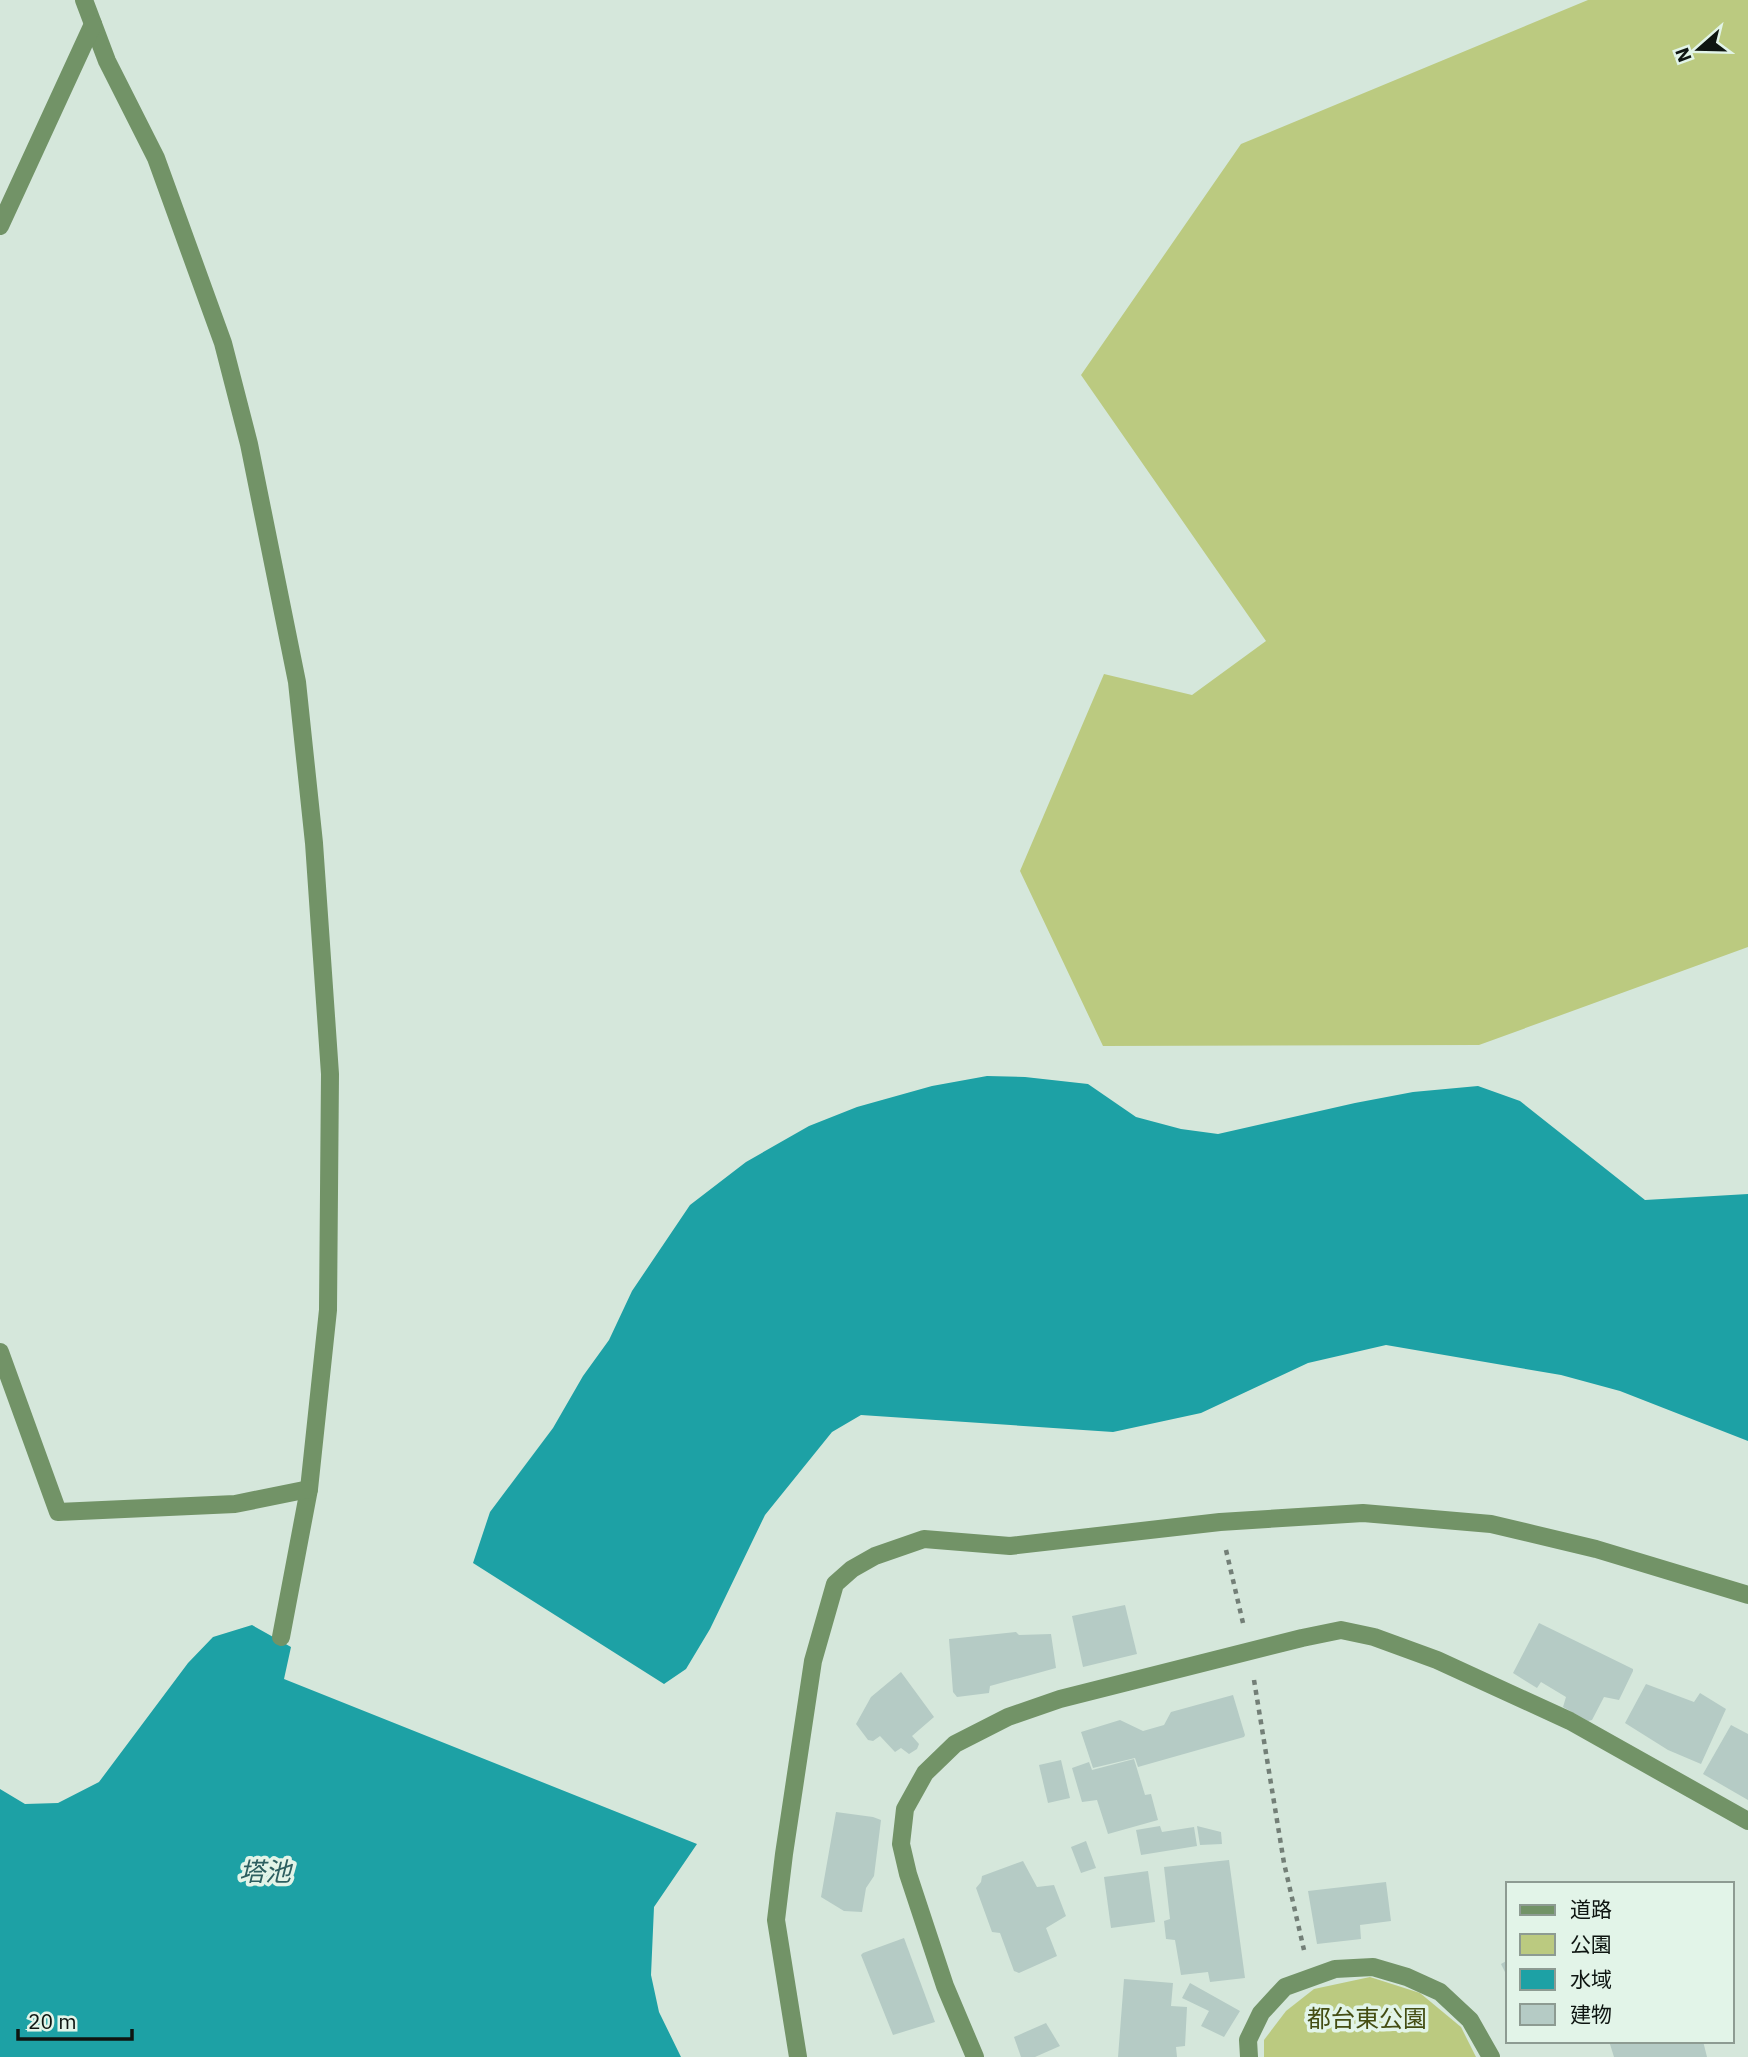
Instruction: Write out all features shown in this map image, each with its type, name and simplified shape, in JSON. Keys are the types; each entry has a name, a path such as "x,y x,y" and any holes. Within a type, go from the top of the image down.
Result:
{"street":[{"path":"84,0 107,61 156,158 223,343 249,444 297,682 314,843 330,1074 328,1310 309,1489 281,1637"},
{"path":"0,226 93,24"},
{"path":"0,1352 58,1512 235,1504 309,1489"},
{"path":"798,2057 776,1920 813,1661 835,1584 852,1569 874,1556 924,1539 1010,1546 1220,1522 1363,1513 1491,1524 1596,1549 1748,1595"},
{"path":"975,2057 945,1986 908,1874 901,1844 905,1810 925,1773 955,1744 1008,1717 1060,1699 1302,1637 1341,1630 1374,1637 1437,1660 1570,1721 1748,1821"},
{"path":"1249,2057 1248,2040 1261,2013 1285,1987 1335,1969 1373,1968 1407,1977 1440,1992 1470,2020 1491,2057"}],"path":[{"path":"1220,1522 1249,1651 1284,1863 1310,1978"}],"green space":[{"path":"1588,0 1748,0 1748,947 1479,1045 1103,1046 1020,871 1104,674 1192,695 1266,641 1081,375 1241,144"},
{"name":"都台東公園","path":"1370,1977 1420,1993 1461,2027 1476,2057 1264,2057 1264,2040 1286,2011 1314,1989"}],"water":[{"path":"987,1076 1088,1084 1136,1117 1181,1129 1218,1134 1413,1092 1478,1086 1520,1101 1645,1200 1748,1194 1748,1441 1620,1391 1561,1375 1386,1345 1308,1363 1201,1413 1113,1432 861,1415 832,1432 765,1515 710,1629 686,1669 664,1684 473,1563 490,1512 553,1428 583,1376 609,1340 632,1291 690,1205 746,1162 809,1126 857,1107 932,1086"},
{"name":"塔池","path":"252,1625 291,1647 284,1679 697,1844 654,1907 651,1975 659,2012 681,2057 0,2057 0,1789 25,1804 58,1803 99,1782 188,1663 213,1637"}],"building":[{"path":"1125,1605 1137,1654 1083,1667 1072,1616"},
{"path":"1539,1623 1633,1669 1619,1700 1604,1697 1592,1720 1588,1721 1563,1707 1566,1697 1541,1682 1537,1688 1513,1673"},
{"path":"1016,1632 1019,1635 1051,1634 1056,1668 990,1686 989,1693 957,1697 953,1692 949,1639"},
{"path":"901,1672 934,1717 912,1736 919,1744 917,1749 909,1754 901,1748 895,1752 880,1736 873,1741 868,1740 856,1724 871,1697"},
{"path":"1646,1684 1694,1702 1700,1693 1726,1709 1701,1764 1668,1750 1625,1723"},
{"path":"1233,1695 1244,1737 1138,1767 1135,1758 1093,1768 1081,1732 1120,1720 1143,1731 1164,1725 1171,1712"},
{"path":"1731,1725 1748,1734 1748,1800 1703,1774"},
{"path":"1134,1759 1145,1795 1151,1794 1158,1820 1108,1834 1097,1800 1082,1802 1072,1768 1089,1762 1092,1770"},
{"path":"1061,1760 1070,1798 1048,1803 1039,1765"},
{"path":"836,1812 881,1820 874,1876 866,1888 862,1912 844,1911 821,1897"},
{"path":"1160,1826 1162,1832 1194,1827 1197,1846 1141,1855 1136,1830"},
{"path":"1197,1826 1221,1832 1222,1844 1200,1845"},
{"path":"1086,1841 1096,1868 1081,1873 1071,1847"},
{"path":"1229,1860 1245,1978 1210,1982 1208,1972 1181,1975 1175,1940 1166,1939 1164,1921 1170,1919 1164,1867"},
{"path":"1023,1861 1037,1887 1054,1885 1066,1916 1046,1928 1057,1956 1019,1973 1014,1971 1000,1933 992,1932 976,1888 982,1876"},
{"path":"1148,1871 1155,1922 1111,1928 1104,1877"},
{"path":"1386,1882 1391,1921 1360,1925 1361,1939 1317,1944 1308,1891"},
{"path":"904,1938 935,2022 893,2035 861,1955"},
{"path":"1506,1961 1506,1974 1501,1964"},
{"path":"1124,1979 1173,1983 1171,2006 1187,2007 1185,2046 1176,2047 1177,2057 1118,2057"},
{"path":"1190,1983 1240,2011 1224,2037 1201,2026 1209,2011 1182,1998"},
{"path":"1046,2023 1060,2046 1035,2057 1021,2057 1014,2037"},
{"path":"1610,2043 1704,2043 1707,2057 1614,2057"}]}
